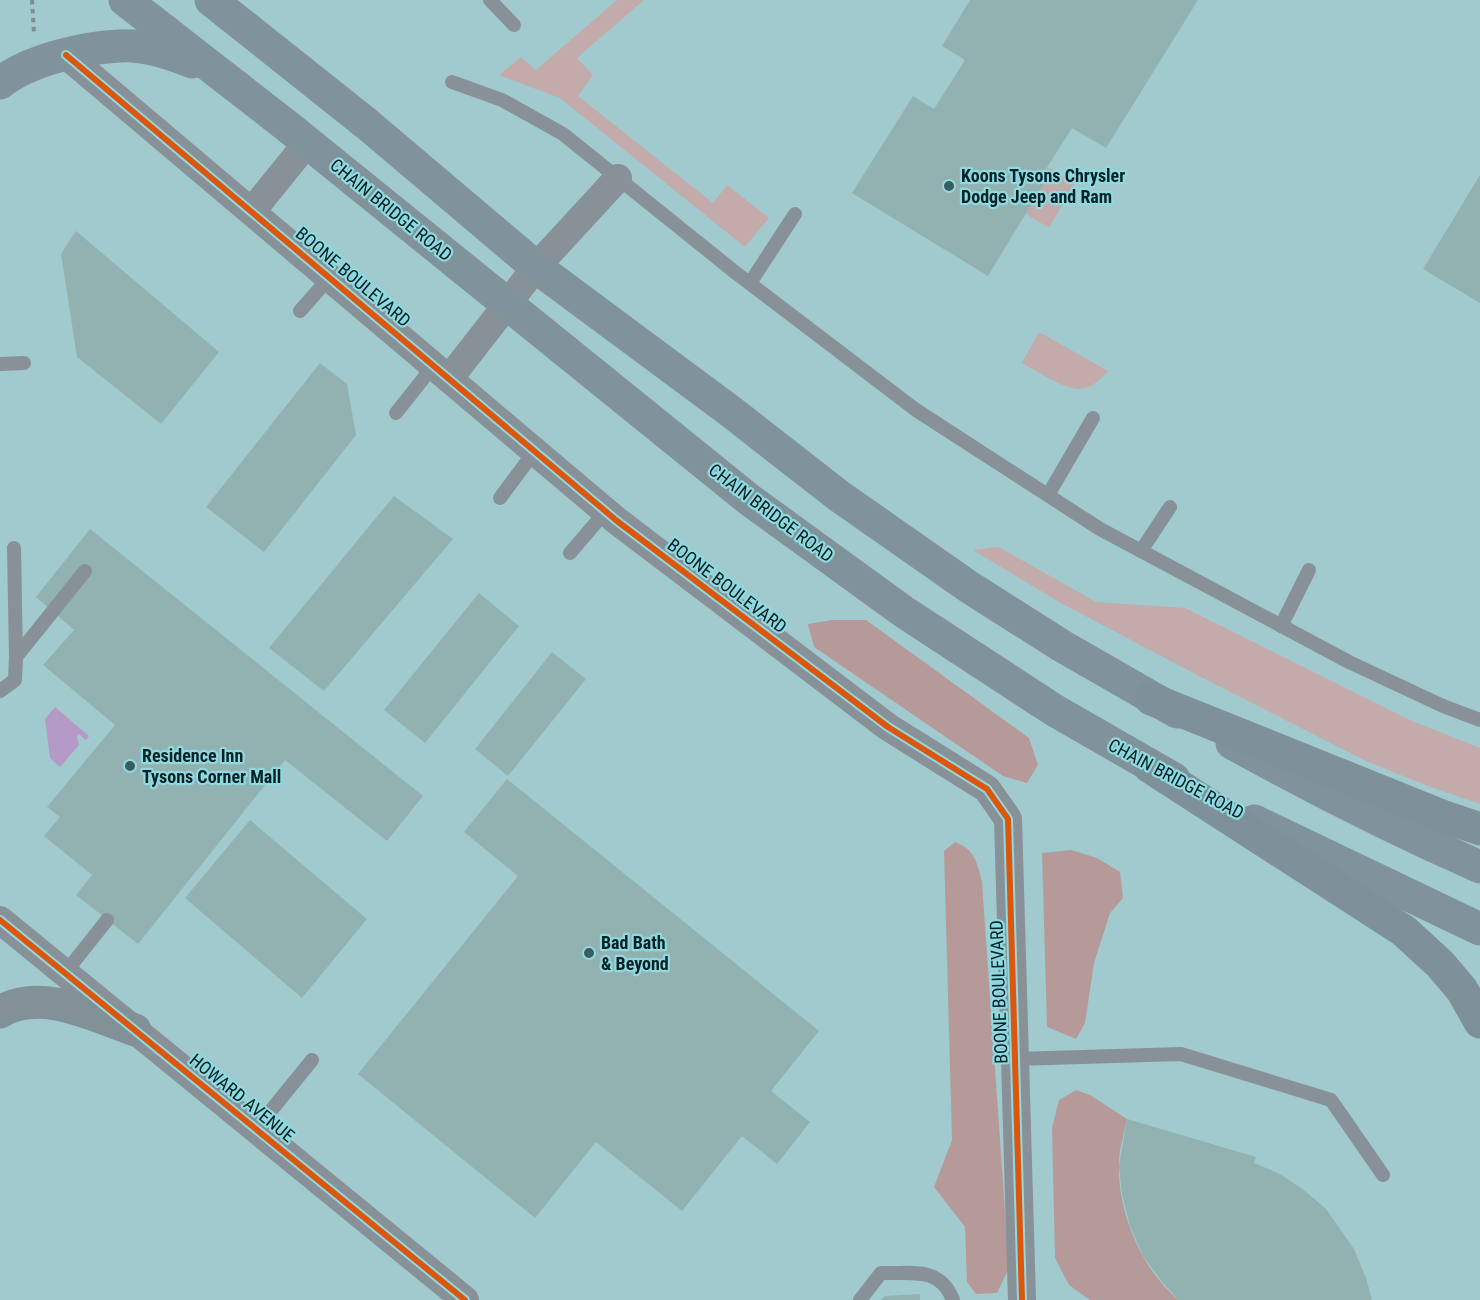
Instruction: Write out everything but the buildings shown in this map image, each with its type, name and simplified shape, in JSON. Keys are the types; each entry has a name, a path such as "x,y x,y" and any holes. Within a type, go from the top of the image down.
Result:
{"highway":[{"path":"1151,699 1442,816 1480,829"},
{"path":"1150,766 1404,931 1440,964 1462,990 1480,1022"}],"main road":[{"name":"CHAIN BRIDGE ROAD","path":"125,0 307,143 751,501 894,605 1054,710 1150,766 1228,808 1480,929"},
{"path":"211,0 367,124 536,267 867,516 969,587 1151,699 1298,780 1418,840 1480,867"},
{"path":"0,83 38,62 121,46 156,50 191,61 233,84"},
{"path":"0,1012 30,1002 49,1001 135,1030"}],"street":[{"name":"BOONE BOULEVARD","path":"66,55 606,511 888,727 987,789 1008,819 1022,1300"},
{"path":"252,211 307,143"},
{"path":"442,372 507,304 536,267 618,178"},
{"name":"HOWARD AVENUE","path":"0,920 465,1300"}],"lane":[{"path":"490,0 514,25"},
{"path":"452,82 502,100 563,134 750,283 916,410 1100,529 1349,662 1443,706 1480,720"},
{"path":"750,283 795,214"},
{"path":"300,311 330,277"},
{"path":"0,364 24,363"},
{"path":"396,413 442,372"},
{"path":"1048,495 1093,418"},
{"path":"500,498 535,451"},
{"path":"1141,551 1170,507"},
{"path":"570,553 606,511"},
{"path":"0,691 15,680 14,548"},
{"path":"1281,626 1309,570"},
{"path":"16,657 86,572"},
{"path":"65,973 107,920"},
{"path":"1016,1059 1181,1054 1331,1100 1383,1175"},
{"path":"256,1129 312,1060"},
{"path":"860,1300 881,1273 930,1274 941,1280 950,1291 953,1300"}],"path":[{"path":"32,0 34,37"}],"shaded area":[{"path":"617,0 644,0 577,58 593,75 578,96 713,203 727,185 769,218 745,247 560,98 499,75 521,57 536,70"},
{"path":"1048,167 1075,183 1049,228 1026,214 1041,177"},
{"path":"1039,332 1108,371 1092,385 1078,389 1044,376 1022,363"},
{"path":"999,547 1096,602 1185,608 1410,720 1480,748 1480,804 1366,761 1059,602 973,550"},
{"path":"832,620 866,620 1029,738 1038,765 1027,783 1003,776 814,647 808,624"},
{"path":"55,707 89,736 86,740 79,734 77,737 79,745 60,767 50,758 45,719"},
{"path":"955,842 971,853 977,863 982,882 1009,1268 997,1293 976,1294 967,1282 965,1227 934,1187 952,1140 944,851"},
{"path":"1071,850 1097,858 1120,872 1123,898 1110,913 1094,963 1085,1023 1076,1039 1047,1027 1042,853"},
{"path":"1076,1090 1090,1095 1127,1119 1121,1147 1119,1182 1127,1220 1143,1256 1154,1273 1179,1300 1090,1300 1069,1285 1055,1258 1052,1128 1059,1100"}],"cycle path":[{"path":"66,55 617,521 888,727 987,789 1008,819 1022,1300"},
{"path":"0,920 465,1300"}],"place":[{"name":"Koons Tysons Chrysler Dodge Jeep and Ram","path":"949,186"},
{"name":"Residence Inn Tysons Corner Mall","path":"130,766"},
{"name":"Bad Bath & Beyond","path":"589,953"}]}
